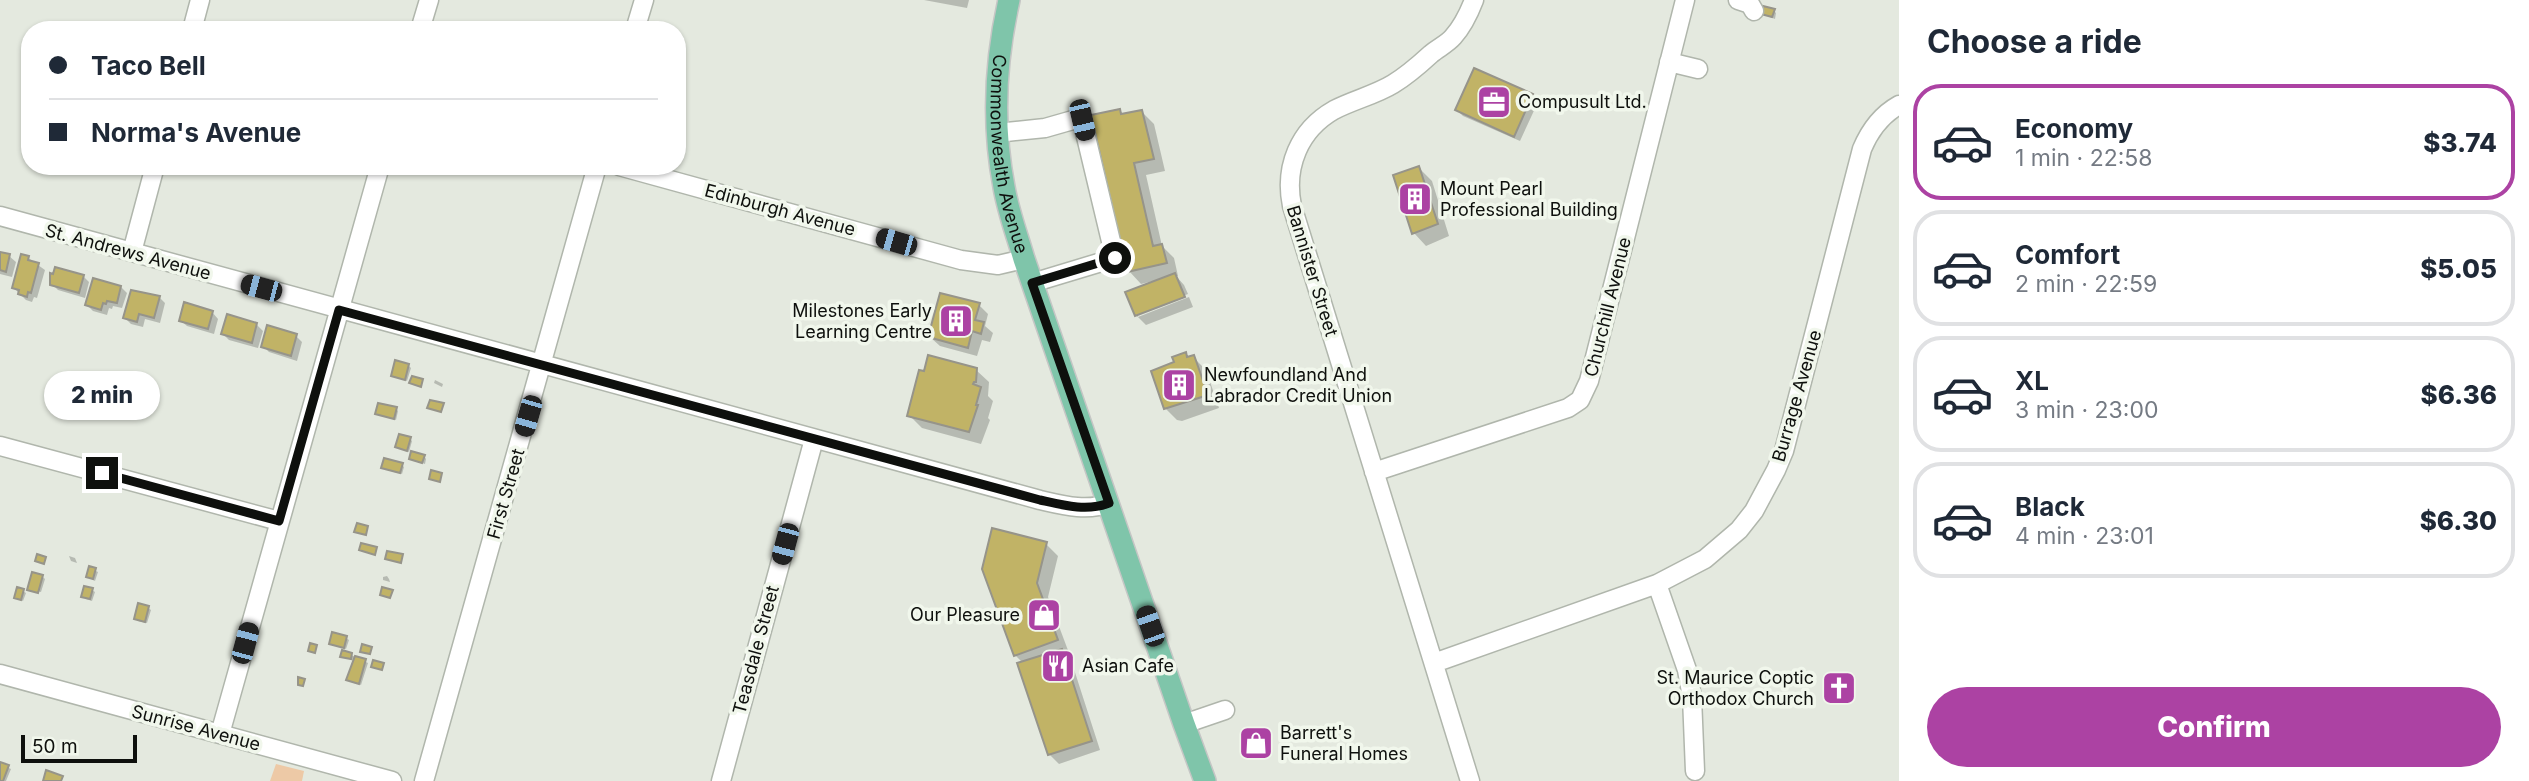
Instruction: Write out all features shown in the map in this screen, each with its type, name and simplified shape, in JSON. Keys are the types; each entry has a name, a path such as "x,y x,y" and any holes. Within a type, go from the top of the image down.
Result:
{"main road":[{"name":"Commonwealth Avenue","path":"1009,0 1002,29 995,91 1004,188 1032,283 1205,781"}],"street":[{"path":"194,21 200,0"},
{"path":"423,21 429,0"},
{"path":"638,21 644,0"},
{"name":"Bannister Street","path":"1470,781 1292,206 1289,186 1297,149 1312,126 1335,110 1386,88 1416,68 1451,39 1474,0"},
{"name":"Churchill Avenue","path":"1374,472 1568,408 1580,400 1589,381 1685,0"},
{"path":"1738,0 1750,4 1754,11"},
{"path":"1669,62 1699,69"},
{"name":"Burrage Avenue","path":"1434,663 1680,574 1723,545 1747,520 1765,492 1784,451 1861,149 1875,125 1899,105"},
{"path":"997,133 1016,132 1080,118 1082,120 1115,258 1032,283"},
{"path":"131,252 152,175"},
{"path":"220,734 377,175"},
{"name":"First Street","path":"424,781 595,175"},
{"name":"Edinburgh Avenue","path":"652,175 961,260 998,265 1024,259"},
{"name":"St. Andrews Avenue","path":"0,216 1056,504 1089,507 1109,503"},
{"name":"Teasdale Street","path":"721,781 814,439"},
{"path":"0,446 279,521"},
{"path":"1657,584 1686,670 1692,697 1695,771"},
{"name":"Sunrise Avenue","path":"0,674 392,781"},
{"path":"1184,724 1225,710"}],"shaded area":[{"path":"276,764 304,771 302,781 270,781"}],"building":[{"path":"1763,6 1775,9 1772,17 1761,14"},
{"name":"Compusult Ltd.","path":"1474,68 1533,94 1514,137 1455,110"},
{"path":"1120,109 1121,114 1142,110 1154,159 1134,163 1153,246 1162,244 1167,263 1127,272 1091,115"},
{"name":"Mount Pearl Professional Building","path":"1419,166 1438,224 1412,234 1393,175"},
{"path":"0,252 10,254 6,272 0,270"},
{"path":"21,254 29,256 28,260 39,263 31,293 28,292 27,297 12,288"},
{"path":"55,267 84,275 79,293 50,285 50,273 53,274"},
{"path":"1175,273 1185,297 1135,316 1125,292"},
{"path":"93,278 121,286 117,303 107,301 106,304 103,303 101,310 85,305"},
{"path":"131,290 160,296 154,318 139,314 137,322 123,318"},
{"name":"Milestones Early Learning Centre","path":"940,293 980,303 975,320 984,322 981,334 972,331 968,348 928,337"},
{"path":"184,302 213,311 208,329 179,321"},
{"path":"227,314 257,323 252,343 221,334"},
{"path":"267,325 297,334 291,356 261,347"},
{"name":"Newfoundland And Labrador Credit Union","path":"1186,352 1187,357 1194,355 1208,395 1164,409 1151,371 1174,362 1172,357"},
{"path":"928,355 977,368 976,382 973,384 981,387 969,432 907,416 919,370 924,371"},
{"path":"395,360 409,364 405,380 391,376"},
{"path":"412,376 423,379 421,387 409,383"},
{"path":"430,400 444,403 441,412 427,408"},
{"path":"378,403 397,407 394,419 375,414"},
{"path":"399,434 411,437 407,451 395,447"},
{"path":"411,451 425,455 422,463 409,459"},
{"path":"384,458 403,463 400,473 381,468"},
{"path":"431,470 442,473 440,482 429,479"},
{"path":"357,523 368,526 366,535 354,532"},
{"path":"992,528 1047,542 1037,583 1058,640 1014,656 982,569"},
{"path":"361,543 377,547 375,555 359,550"},
{"path":"387,551 403,554 401,563 385,559"},
{"path":"37,554 46,557 44,564 35,561"},
{"path":"89,566 96,568 93,579 86,577"},
{"path":"32,572 43,575 38,593 27,590"},
{"path":"84,586 93,588 90,599 81,597"},
{"path":"17,587 24,589 21,600 14,598"},
{"path":"382,587 393,590 390,598 380,595"},
{"path":"138,603 149,606 145,622 134,619"},
{"path":"332,632 347,636 344,648 329,644"},
{"path":"310,643 317,645 315,653 308,651"},
{"path":"362,644 372,647 370,654 360,652"},
{"path":"1062,649 1092,741 1048,755 1017,663"},
{"path":"342,650 352,653 351,659 340,657"},
{"path":"355,656 366,659 359,684 346,680"},
{"path":"373,660 384,663 382,670 371,667"},
{"path":"298,677 305,679 303,686 298,685"},
{"path":"0,762 9,765 3,781 0,781"},
{"path":"46,770 63,776 61,781 43,781"}],"place":[{"name":"Compusult Ltd.","path":"1494,102"},
{"name":"Mount Pearl Professional Building","path":"1415,199"},
{"name":"Milestones Early Learning Centre","path":"956,321"},
{"name":"Newfoundland And Labrador Credit Union","path":"1179,385"},
{"name":"Our Pleasure","path":"1044,615"},
{"name":"Asian Cafe","path":"1058,666"},
{"name":"St. Maurice Coptic Orthodox Church","path":"1839,688"},
{"name":"Barrett's Funeral Homes","path":"1256,743"}],"route":[{"path":"102,473 279,521 339,310 1040,500 1072,507 1102,506 1109,503 1032,283 1115,258"}]}
